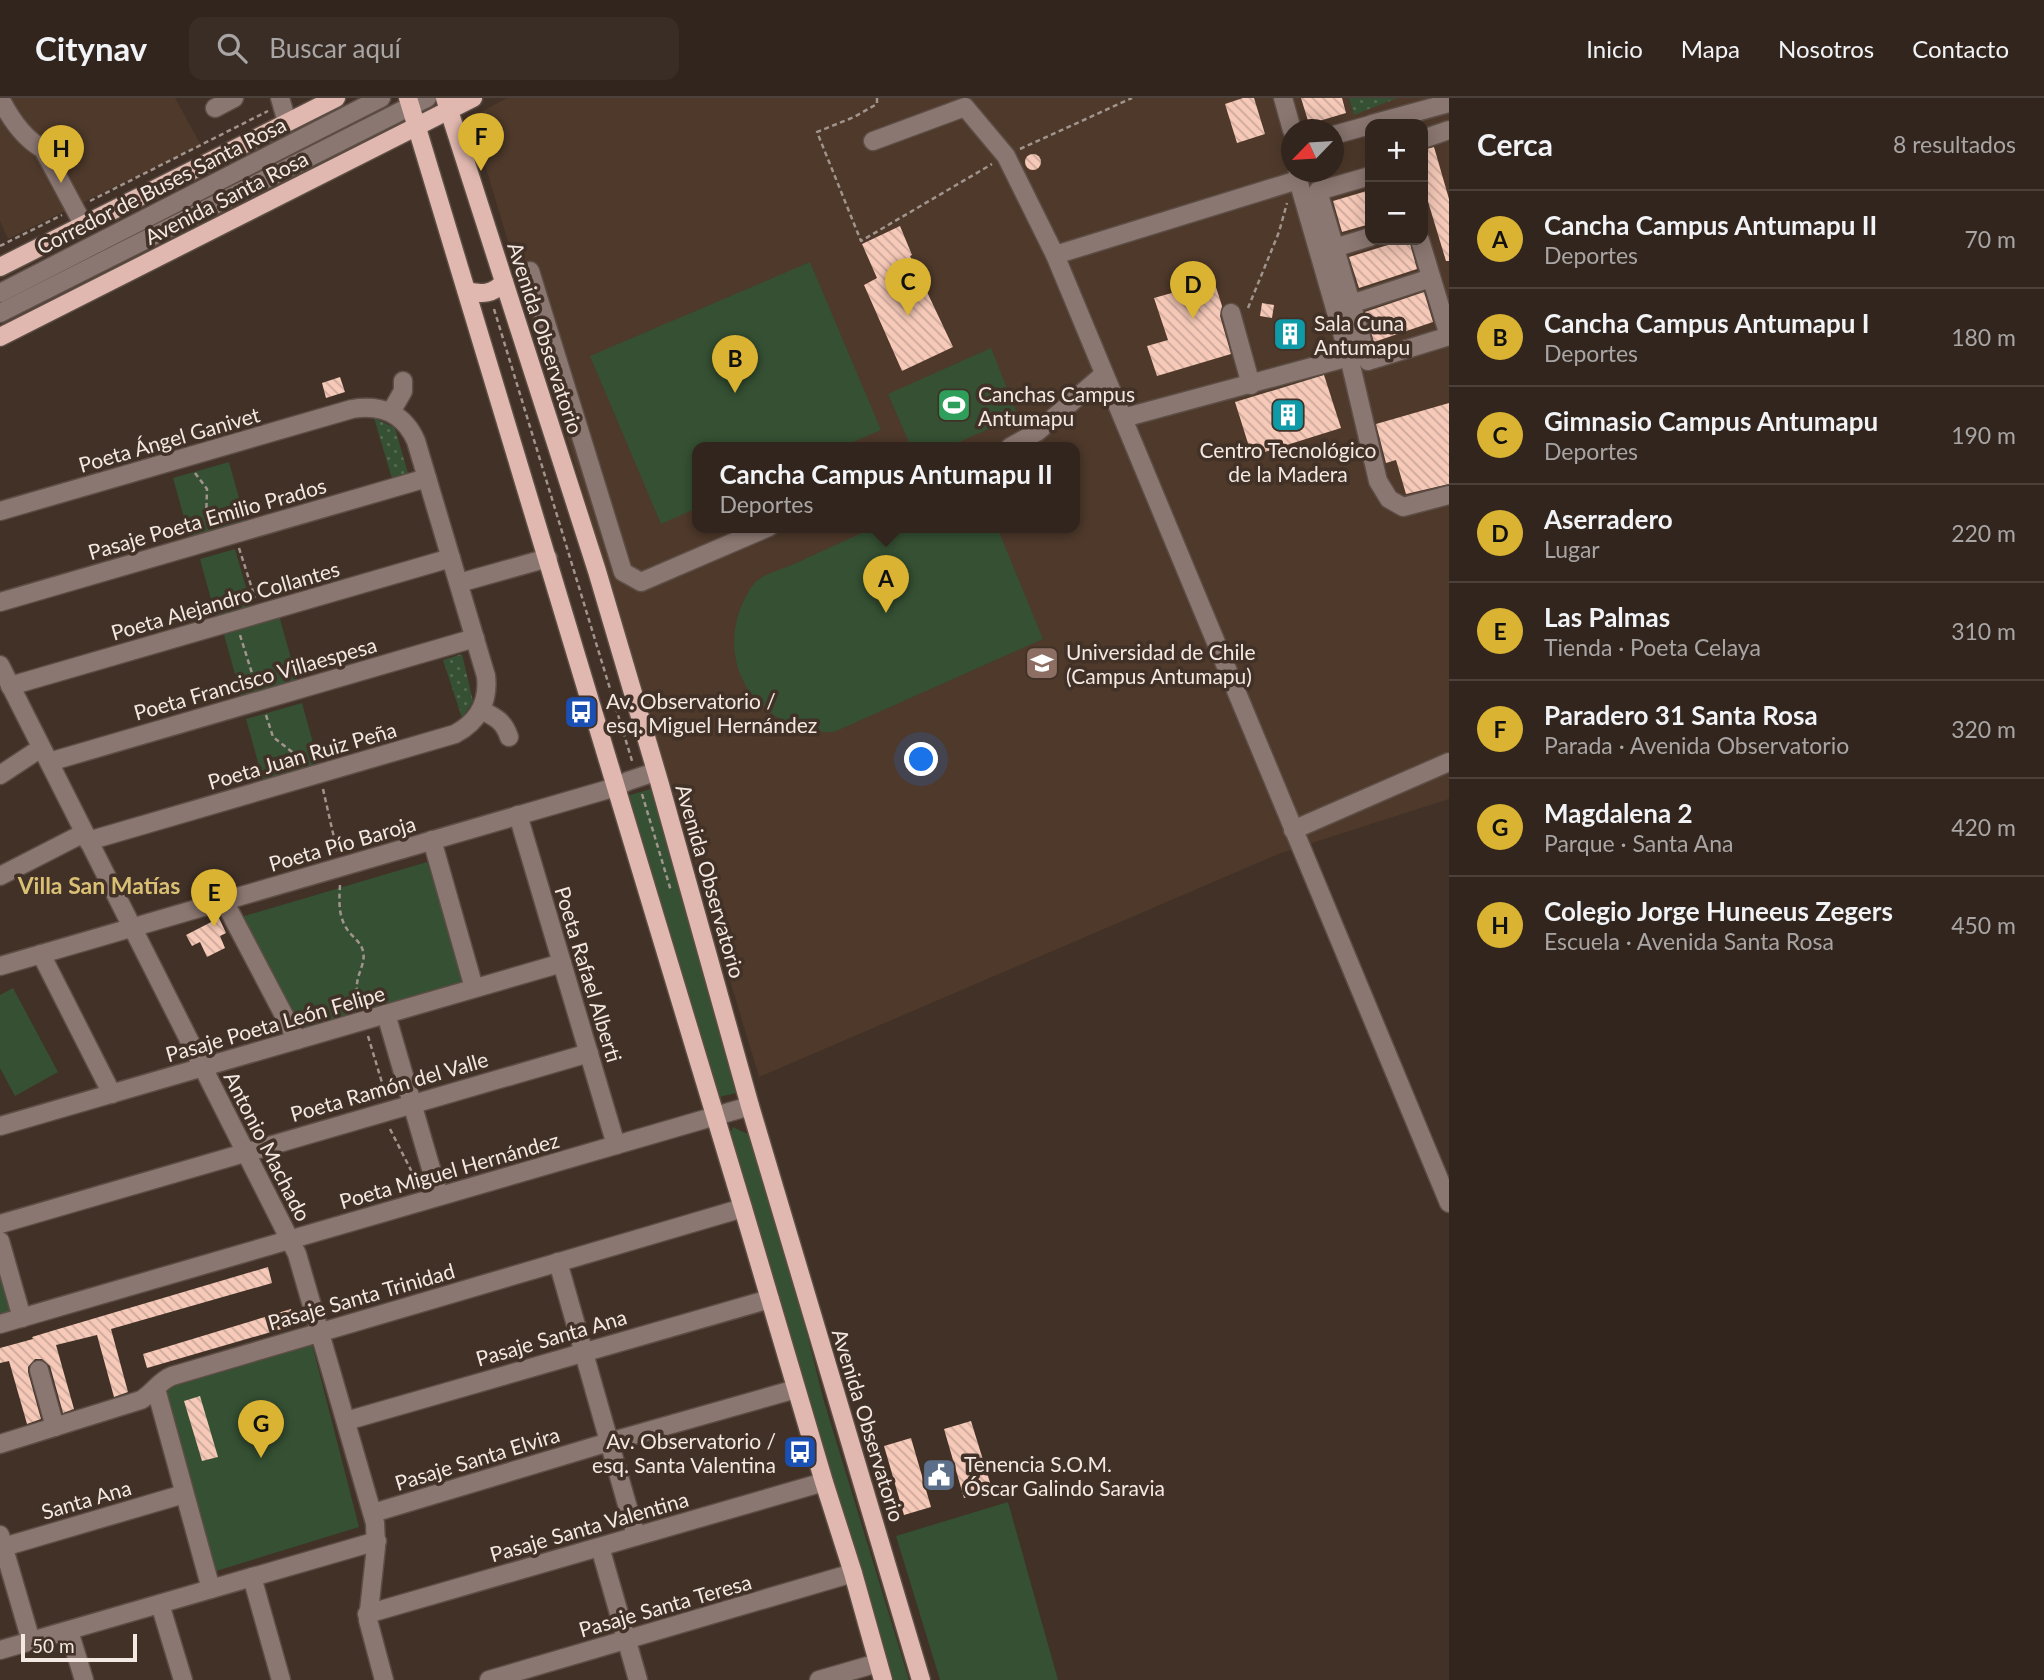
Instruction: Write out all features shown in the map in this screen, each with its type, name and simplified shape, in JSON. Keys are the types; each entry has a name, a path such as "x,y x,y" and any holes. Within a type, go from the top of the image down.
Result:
{"main road":[{"name":"Avenida Santa Rosa","path":"0,267 336,98"},
{"name":"Avenida Santa Rosa","path":"0,337 417,126 447,104 473,98"},
{"path":"415,101 417,126 881,1671"},
{"name":"Avenida Observatorio","path":"447,104 597,571 750,1106 921,1680"},
{"path":"467,291 489,293 504,282"}],"street":[{"path":"0,98 20,130 32,143 43,149 83,225"},
{"path":"215,107 234,98"},
{"name":"Corredor de Buses Santa Rosa","path":"0,293 381,98"},
{"path":"1283,98 1289,119"},
{"path":"281,101 287,122"},
{"name":"Corredor de Buses Santa Rosa","path":"0,313 415,101"},
{"path":"1390,119 1449,103"},
{"path":"873,141 965,107 1006,156 1055,255 1449,1203"},
{"path":"1344,132 1365,126"},
{"path":"1428,137 1449,130"},
{"path":"1365,177 1318,191 1368,361 1449,336 1421,245"},
{"path":"1055,255 1283,182"},
{"path":"1296,182 1349,357 1378,481 1389,499 1403,508 1449,495"},
{"path":"1334,247 1365,238"},
{"path":"530,271 622,572 641,582 755,533"},
{"path":"1351,304 1431,278"},
{"path":"1238,312 1251,385"},
{"path":"1123,418 1349,357"},
{"path":"1019,442 1037,432 1104,374"},
{"path":"403,381 403,391 391,412 407,424 412,432 459,583 487,686 481,710 499,719 509,737"},
{"name":"Poeta Ángel Ganivet","path":"0,511 352,409 372,407 391,412"},
{"name":"Pasaje Poeta Emilio Prados","path":"0,602 427,478"},
{"name":"Poeta Alejandro Collantes","path":"10,686 451,558"},
{"path":"459,583 548,558"},
{"name":"Poeta Francisco Villaespesa","path":"0,775 45,755 260,700 475,638"},
{"name":"Antonio Machado","path":"0,665 290,1239 301,1268 377,1530 368,1614 384,1680"},
{"name":"Poeta Juan Ruiz Peña","path":"0,876 86,837 456,734 472,723 481,710"},
{"path":"1293,830 1449,762"},
{"name":"Poeta Pío Baroja","path":"2,962 41,954 617,787 631,789 639,782 657,776"},
{"name":"Poeta Rafael Alberti","path":"518,815 616,1145"},
{"path":"432,840 474,988"},
{"path":"224,901 297,1040"},
{"path":"41,954 112,1094"},
{"name":"Pasaje Poeta León Felipe","path":"0,1126 562,963"},
{"path":"386,1014 412,1103 432,1199"},
{"name":"Poeta Ramón del Valle","path":"0,1224 589,1052"},
{"name":"Poeta Miguel Hernández","path":"0,1324 750,1106"},
{"name":"Pasaje Santa Trinidad","path":"0,1444 135,1403 147,1397 172,1376 743,1208"},
{"path":"0,1241 22,1318"},
{"path":"558,1262 636,1536"},
{"name":"Pasaje Santa Ana","path":"346,1421 770,1300"},
{"path":"39,1370 55,1427"},
{"path":"156,1389 211,1589"},
{"name":"Pasaje Santa Elvira","path":"373,1513 796,1389"},
{"name":"Pasaje Santa Valentina","path":"368,1614 824,1482"},
{"name":"Santa Ana","path":"1,1543 184,1494"},
{"path":"0,1650 377,1541"},
{"path":"1,1543 31,1641"},
{"path":"600,1547 638,1680"},
{"name":"Pasaje Santa Teresa","path":"489,1680 853,1573"},
{"path":"252,1577 281,1680"},
{"path":"160,1604 183,1680"},
{"path":"69,1631 84,1680"},
{"path":"819,1680 881,1671"}],"path":[{"path":"860,241 817,132 865,112 877,104 877,98"},
{"path":"0,246 281,101"},
{"path":"1238,312 1279,232 1294,182"},
{"name":"Avenida Observatorio","path":"489,293 671,890"},
{"path":"189,457 197,477 207,489 206,520 221,538 223,546 237,541 258,608"},
{"path":"236,621 273,737 319,774 341,867 339,911 364,953 356,985 383,1086 379,1096 382,1112 419,1187 432,1199"}],"shaded area":[{"path":"0,98 175,98 201,145 8,239 0,221"},
{"name":"Universidad de Chile (Campus Antumapu)","path":"507,98 1449,98 1449,799 1281,853 759,1077 473,125 477,114"}],"green space":[{"path":"1349,98 1397,98 1354,115"},
{"path":"810,262 881,430 853,442 692,442 692,510 661,524 590,356"},
{"name":"Canchas Campus Antumapu","path":"991,348 1018,416 959,442 909,442 888,394"},
{"path":"374,418 395,428 409,477 393,482"},
{"path":"229,462 247,527 191,543 173,478"},
{"path":"862,533 999,533 1043,639 834,732 810,730 788,723 769,712 754,697 742,679 736,659 734,636 739,612 747,595 758,580"},
{"path":"235,549 252,608 216,618 200,559"},
{"path":"279,615 297,680 241,696 223,631"},
{"path":"462,654 473,701 462,718 443,660"},
{"path":"302,703 320,768 264,784 246,719"},
{"path":"658,787 746,1091 719,1097 626,796"},
{"path":"427,862 467,982 299,1032 241,917"},
{"path":"13,988 58,1072 15,1096 0,1068 0,995"},
{"path":"733,1127 752,1136 823,1398 909,1680 891,1680 730,1133"},
{"path":"0,1268 12,1310 0,1314"},
{"path":"312,1344 359,1527 213,1572 162,1389"},
{"path":"1008,1502 1058,1680 940,1680 896,1536"}],"building":[{"path":"1243,98 1254,98 1265,134 1237,143 1225,104"},
{"path":"1301,98 1342,98 1346,113 1326,119 1307,119"},
{"path":"1434,147 1449,199 1449,261 1446,261 1428,202 1428,149"},
{"path":"1033,154 1041,162 1033,170 1025,162"},
{"path":"1365,191 1365,225 1342,232 1333,201"},
{"path":"900,226 912,255 910,256 953,347 902,371 864,285 877,278 862,244"},
{"path":"1388,245 1410,245 1417,269 1359,288 1349,257"},
{"path":"1214,281 1222,306 1220,316 1231,354 1157,376 1147,346 1168,340 1154,298"},
{"path":"1424,292 1433,322 1374,342 1365,312"},
{"path":"1262,303 1274,305 1272,318 1260,316"},
{"name":"Sala Cuna Antumapu","path":"1282,325 1302,330 1299,343 1278,339"},
{"name":"Centro Tecnológico de la Madera","path":"1324,375 1341,428 1252,456 1235,402"},
{"path":"340,377 345,392 326,398 322,383"},
{"path":"1449,403 1449,484 1406,494 1396,460 1386,463 1376,424"},
{"path":"219,918 226,933 220,936 225,948 207,957 200,942 192,946 186,935"},
{"path":"268,1267 272,1283 111,1329 128,1392 114,1397 97,1335 56,1345 74,1409 63,1413 50,1366 42,1359 35,1359 28,1367 28,1372 41,1419 27,1424 9,1361 0,1363 0,1348"},
{"path":"291,1309 295,1325 147,1368 143,1354"},
{"path":"200,1396 218,1457 202,1461 184,1401"},
{"path":"971,1421 992,1489 964,1498 944,1429"},
{"path":"911,1438 931,1507 904,1515 884,1446"}],"place":[{"name":"Paradero 31 Santa Rosa","path":"481,171"},
{"name":"Colegio Jorge Huneeus Zegers","path":"61,183"},
{"name":"Gimnasio Campus Antumapu","path":"908,316"},
{"name":"Aserradero","path":"1193,319"},
{"name":"Sala Cuna Antumapu","path":"1290,334"},
{"name":"Cancha Campus Antumapu I","path":"735,393"},
{"name":"Canchas Campus Antumapu","path":"954,405"},
{"name":"Centro Tecnológico de la Madera","path":"1288,415"},
{"name":"Cancha Campus Antumapu II","path":"886,613"},
{"name":"Universidad de Chile (Campus Antumapu)","path":"1042,663"},
{"name":"Av. Observatorio / esq. Miguel Hernández","path":"581,712"},
{"name":"Las Palmas","path":"214,927"},
{"name":"Av. Observatorio / esq. Santa Valentina","path":"800,1452"},
{"name":"Magdalena 2","path":"261,1458"},
{"name":"Tenencia S.O.M. Óscar Galindo Saravia","path":"939,1475"}],"district":[{"name":"Villa San Matías","path":"99,885"}]}
